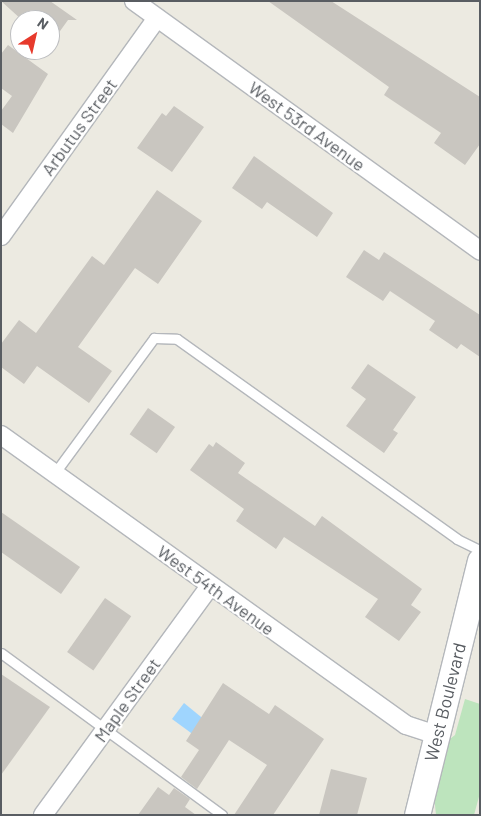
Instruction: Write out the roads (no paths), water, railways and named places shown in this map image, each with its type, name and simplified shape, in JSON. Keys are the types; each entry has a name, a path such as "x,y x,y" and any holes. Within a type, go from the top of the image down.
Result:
{"street":[{"name":"West 53rd Avenue","path":"134,1 480,251"},
{"name":"Arbutus Street","path":"3,231 157,18"},
{"name":"West 54th Avenue","path":"1,435 406,725 437,735"},
{"name":"West Boulevard","path":"417,815 480,561"},
{"name":"Maple Street","path":"43,815 210,586"}],"lane":[{"path":"54,474 154,338 176,339 457,539 480,550"},
{"path":"1,653 106,728 222,815"}],"water":[{"path":"184,703 223,735 213,749 172,719"}]}
